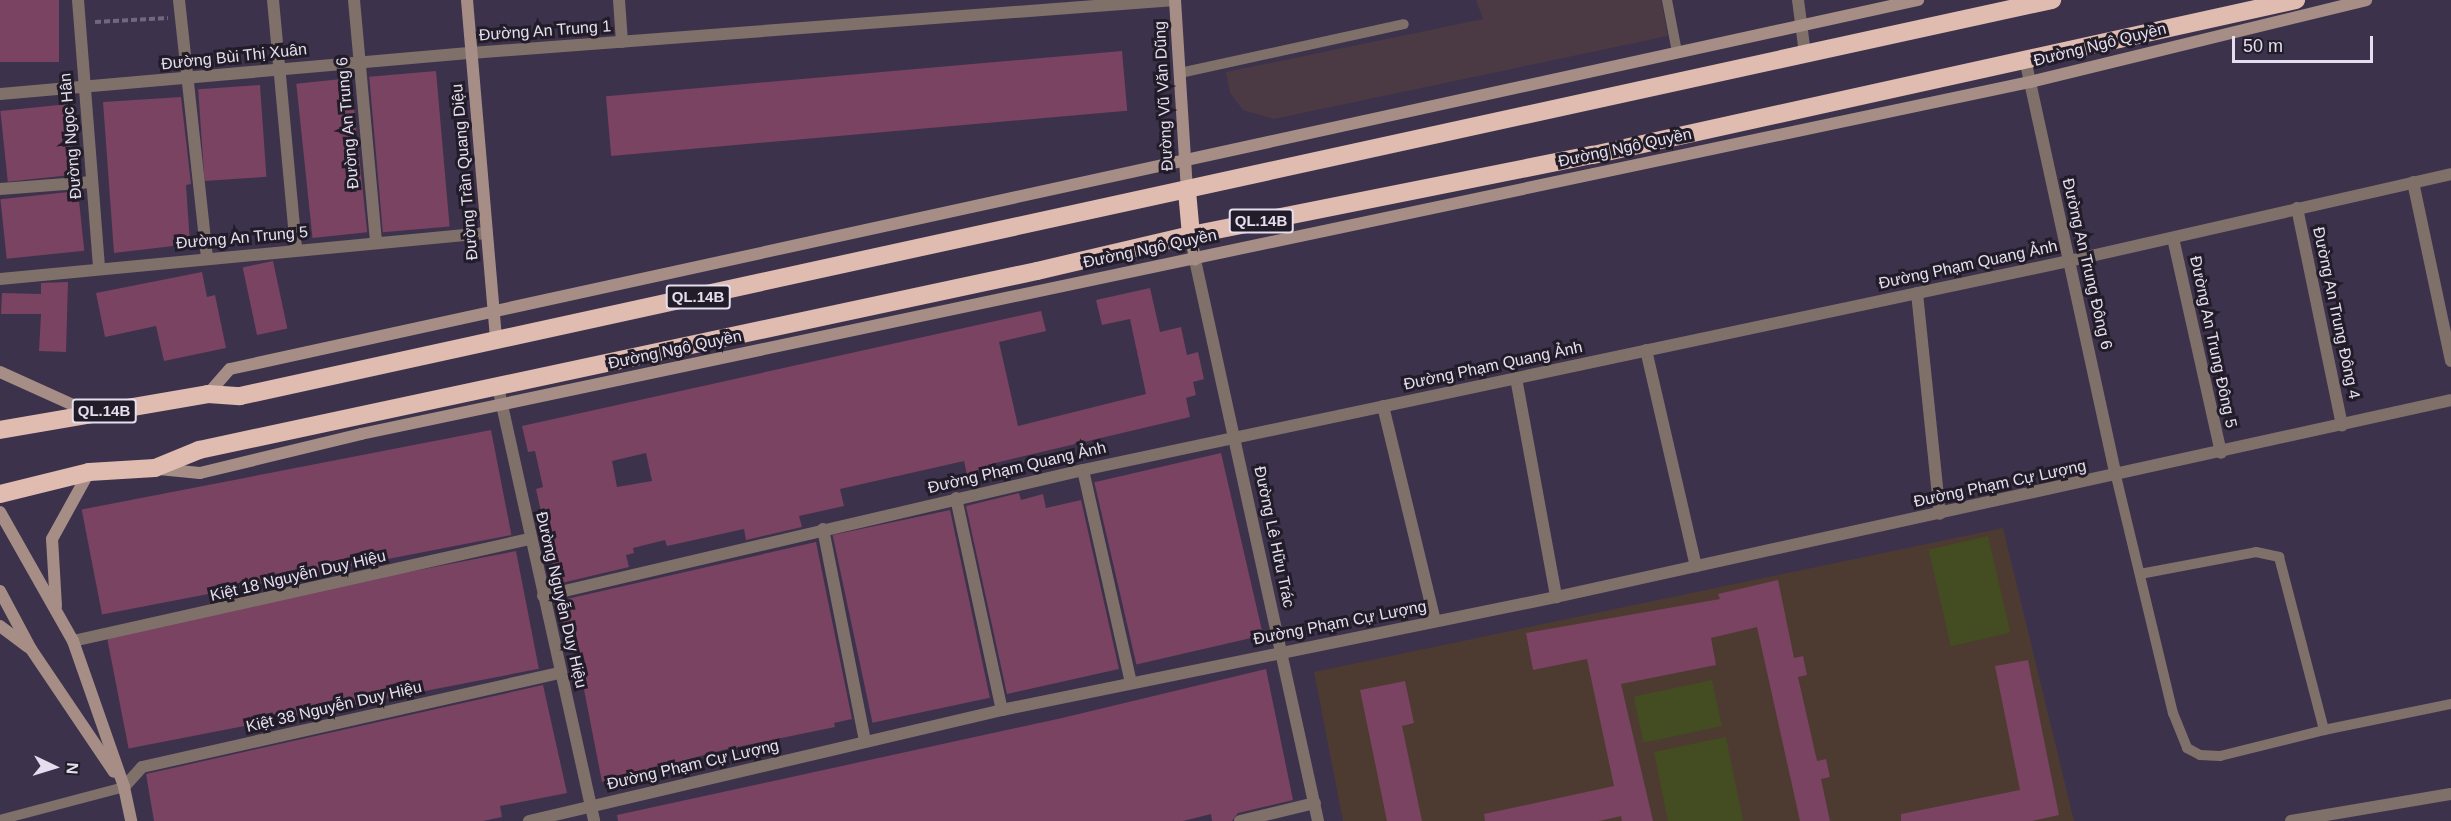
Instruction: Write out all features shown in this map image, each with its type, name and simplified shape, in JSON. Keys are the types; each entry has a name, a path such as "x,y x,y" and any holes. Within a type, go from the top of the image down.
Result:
{"highway":[{"name":"Đường Ngô Quyền","path":"0,494 89,472 155,468 199,450 498,387 1191,234 1593,154 2296,0"},
{"name":"QL.14B","path":"0,430 208,394 240,396 1187,191 2044,1"},
{"path":"1187,191 1191,234"}],"street":[{"name":"Đường Ngọc Hân","path":"78,0 83,89 99,268"},
{"path":"179,0 185,79 207,258"},
{"path":"273,0 296,250"},
{"name":"Đường An Trung 6","path":"354,0 376,243"},
{"name":"Đường Trần Quang Diệu","path":"467,0 496,340"},
{"name":"Đường An Trung 1","path":"619,0 622,42"},
{"name":"Đường An Trung 1","path":"471,53 1027,6 1175,0"},
{"name":"Đường Vũ Văn Dũng","path":"1175,0 1187,191"},
{"path":"1798,0 1804,54"},
{"path":"208,394 230,369 1184,163 1918,0"},
{"name":"Đường Ngô Quyền","path":"155,468 200,473 361,434 502,407 2030,82 2367,0"},
{"name":"Đường Bùi Thị Xuân","path":"0,94 83,89 471,53"},
{"name":"Đường An Trung Đông 6","path":"2025,59 2116,476"},
{"name":"Đường Phạm Quang Ảnh","path":"543,596 956,498 2069,261 2451,174"},
{"path":"0,189 92,182"},
{"path":"2413,182 2451,361"},
{"name":"Đường An Trung Đông 4","path":"2297,208 2342,425"},
{"name":"Đường An Trung 5","path":"0,279 486,233"},
{"path":"1191,234 1195,260"},
{"name":"Đường An Trung Đông 5","path":"2173,238 2221,453"},
{"name":"Đường Lê Hữu Trác","path":"1195,260 1236,438 1318,821"},
{"path":"1917,292 1940,514"},
{"path":"1646,350 1696,566"},
{"path":"0,372 91,413"},
{"path":"1516,378 1556,597"},
{"name":"Đường Nguyễn Duy Hiệu","path":"498,387 594,821"},
{"name":"Đường Phạm Cự Lượng","path":"529,821 1002,710 1556,597 2221,453 2451,400"},
{"path":"1383,406 1435,621"},
{"path":"1083,470 1131,683"},
{"path":"56,611 52,539 89,472"},
{"path":"956,498 1002,710"},
{"path":"0,512 74,641 124,787 131,821"},
{"path":"823,530 865,741"},
{"name":"Kiệt 18 Nguyễn Duy Hiệu","path":"74,641 530,539"},
{"path":"0,591 31,649 124,787"},
{"path":"0,626 31,649"},
{"name":"Kiệt 38 Nguyễn Duy Hiệu","path":"124,787 142,767 560,673"},
{"path":"2291,821 2335,818 2451,794"},
{"path":"1240,821 1315,804"}],"lane":[{"path":"1667,0 1677,52"},
{"path":"1180,73 1404,24"},
{"path":"2116,476 2173,713 2187,748 2200,755 2220,756 2324,730 2451,704"},
{"path":"2140,574 2256,552 2279,557 2324,730"},
{"path":"3,819 124,787"}],"path":[{"path":"79,23 180,17"}],"shaded area":[{"path":"1476,0 1661,0 1668,36 1274,119 1243,110 1230,93 1226,72 1483,19"},
{"path":"2003,528 2074,821 1343,821 1314,672"}],"green space":[{"path":"1988,536 2010,632 1951,646 1929,550"},
{"path":"1712,680 1722,726 1644,743 1634,697"},
{"path":"1726,737 1743,821 1668,821 1654,752"}],"building":[{"path":"0,0 59,0 59,62 0,62"},
{"path":"1122,51 1127,111 611,156 606,96"},
{"path":"436,71 450,226 383,232 369,77"},
{"path":"351,78 367,232 313,238 296,84"},
{"path":"260,85 266,177 205,181 198,89"},
{"path":"181,97 191,184 186,185 190,244 114,253 103,102"},
{"path":"68,104 75,175 8,182 0,111"},
{"path":"78,191 84,251 7,259 0,199"},
{"path":"273,261 287,328 257,335 243,267"},
{"path":"202,272 207,297 215,295 226,348 164,361 156,326 105,337 96,293"},
{"path":"68,282 66,352 39,351 41,314 1,314 2,293 41,294 41,283"},
{"path":"1150,288 1160,332 1181,327 1187,355 1198,352 1204,379 1193,382 1196,395 1186,398 1190,417 991,464 992,469 967,475 964,461 840,489 844,506 799,516 802,527 746,540 744,529 667,546 665,540 633,548 634,553 626,555 629,567 557,584 536,489 543,487 535,451 528,452 522,426 1041,311 1046,331 999,342 1018,426 1146,394 1130,319 1102,325 1096,300","holes":["646,453 652,481 617,487 612,461"]},
{"path":"491,430 511,535 102,615 82,510"},
{"path":"1221,453 1263,635 1136,664 1094,482"},
{"path":"1019,493 1021,500 1043,494 1046,508 1081,500 1119,669 1007,694 966,506"},
{"path":"950,510 990,698 873,723 833,535"},
{"path":"816,542 852,719 834,723 835,727 723,750 602,782 574,638 567,639 558,601"},
{"path":"516,551 539,669 129,749 106,631"},
{"path":"1778,580 1794,658 1803,656 1807,675 1798,677 1817,761 1826,759 1830,777 1821,779 1830,821 1800,821 1757,627 1711,638 1716,665 1621,684 1653,821 1622,821 1621,816 1599,821 1485,821 1484,814 1614,786 1587,659 1533,670 1526,633 1720,599 1718,594"},
{"path":"2028,660 2059,815 2032,821 1901,821 1901,814 2020,790 1995,666"},
{"path":"1266,669 1293,800 1238,813 1232,821 1212,821 1211,814 1183,821 618,821 617,815 1062,718"},
{"path":"1405,681 1414,723 1402,726 1422,821 1387,821 1360,690"},
{"path":"543,685 567,793 500,806 502,817 483,821 154,821 146,774"}]}
